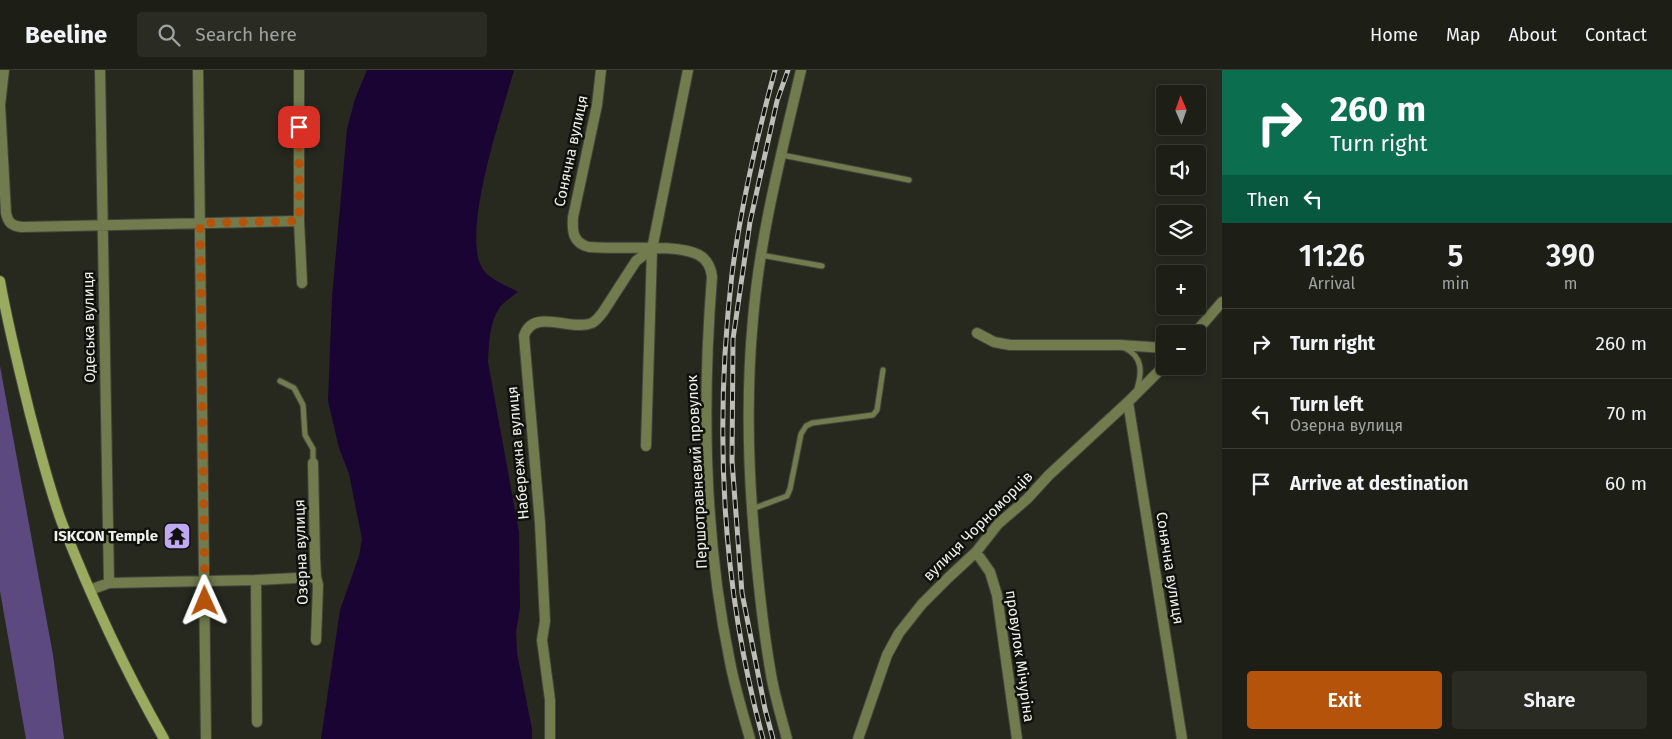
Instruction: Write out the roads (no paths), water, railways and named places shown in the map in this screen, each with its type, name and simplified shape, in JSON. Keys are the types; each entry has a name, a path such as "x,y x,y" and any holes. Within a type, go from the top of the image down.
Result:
{"main road":[{"path":"0,281 10,333 43,466 62,522 90,590 135,687 164,739"}],"street":[{"path":"4,70 0,105 5,203 8,220 11,224 22,227 299,221"},
{"name":"Одеська вулиця","path":"100,70 109,583"},
{"path":"198,70 206,739"},
{"path":"299,70 299,221 302,283"},
{"name":"Сонячна вулиця","path":"601,70 597,105 573,217 574,238 578,243 589,247 652,249"},
{"path":"646,446 652,249 688,70"},
{"path":"787,739 773,683 765,639 749,460 750,380 753,319 761,255 771,201 801,70"},
{"name":"Першотравневий провулок","path":"652,249 667,248 691,251 707,260 711,269 707,370 707,431 714,559 730,664 750,739"},
{"name":"Набережна вулиця","path":"550,739 550,700 542,640 545,621 540,523 524,336 526,329 540,321 583,325 597,319 636,261 652,249"},
{"path":"1202,325 1222,302"},
{"path":"977,333 994,342 1010,344 1156,347"},
{"name":"вулиця Чорноморців","path":"858,739 892,643 922,604 976,552 998,524 1021,505 1049,475 1156,374"},
{"name":"Сонячна вулиця","path":"1128,402 1182,739"},
{"name":"Озерна вулиця","path":"313,463 316,577 318,585 316,640"},
{"name":"провулок Мічуріна","path":"976,552 990,572 997,595 1018,739"},
{"path":"90,590 109,583 204,582 316,577"},
{"path":"256,580 257,722"}],"lane":[{"path":"782,156 908,180"},
{"path":"761,255 822,266"},
{"path":"1120,345 1139,359 1141,374 1136,394"},
{"path":"752,509 787,496 801,434 806,426 812,423 874,415 877,410 883,370"},
{"path":"280,381 294,388 304,405 304,435 313,449 313,463"}],"railway":[{"path":"763,739 749,682 730,566 725,508 723,391 726,332 740,222 750,171 775,70"},
{"path":"773,739 765,709 742,593 732,461 733,339 750,222 777,101 788,70"}],"place":[{"name":"ISKCON Temple","path":"177,536"}]}
